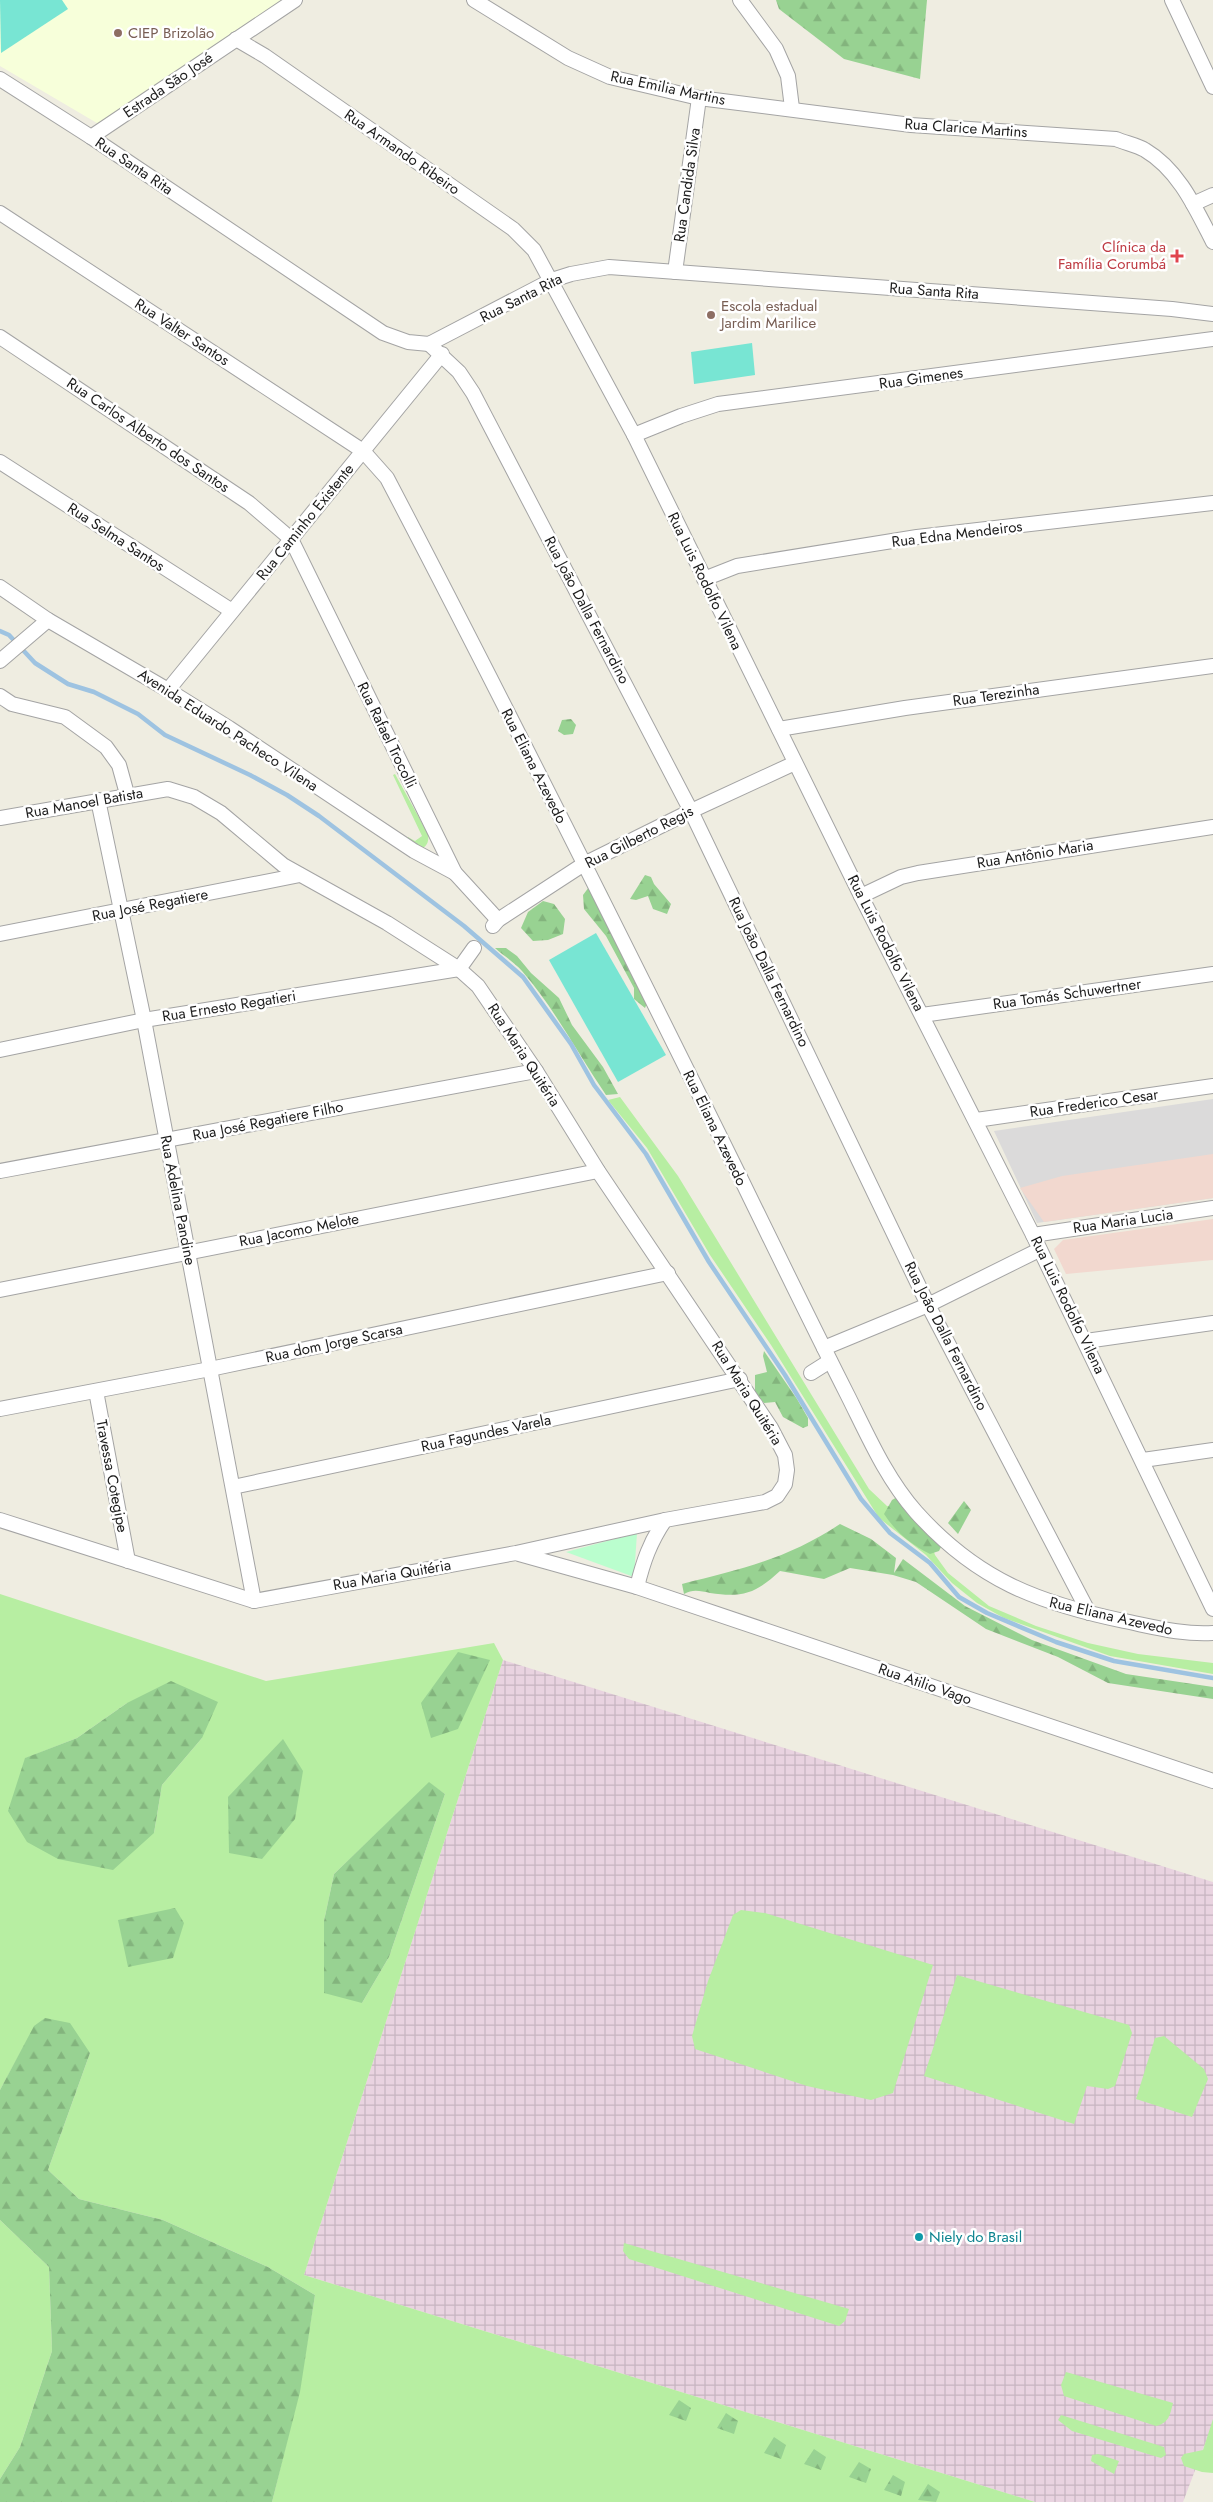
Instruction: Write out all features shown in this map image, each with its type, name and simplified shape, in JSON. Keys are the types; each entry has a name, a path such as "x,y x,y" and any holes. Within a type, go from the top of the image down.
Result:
{"street":[{"name":"Estrada São José","path":"91,137 295,0"},
{"name":"Rua Emilia Martins","path":"474,0 568,58 610,77 699,98 792,108"},
{"path":"740,0 776,49 788,76 792,108"},
{"path":"1172,0 1213,87"},
{"name":"Rua Armando Ribeiro","path":"236,39 265,56 512,229 534,250 552,280"},
{"name":"Rua Santa Rita","path":"0,79 91,137 383,333 408,342 429,344 552,280 571,274 609,267 1213,314"},
{"name":"Rua Candida Silva","path":"675,272 699,98"},
{"name":"Rua Clarice Martins","path":"792,108 911,125 1116,139 1145,149 1169,169 1193,204 1213,242"},
{"path":"1193,204 1213,195"},
{"name":"Rua Valter Santos","path":"0,213 363,451"},
{"name":"Rua Luis Rodolfo Vilena","path":"552,280 634,435 861,896 1033,1234 1039,1250 1086,1341 1213,1609"},
{"name":"Rua Carlos Alberto dos Santos","path":"0,337 249,503 291,539"},
{"name":"Rua Gimenes","path":"634,435 681,416 718,404 1213,339"},
{"name":"Rua João Dalla Fernardino","path":"429,344 442,354 459,372 473,393 691,811 928,1305 1089,1614"},
{"name":"Rua Caminho Existente","path":"168,690 442,354"},
{"name":"Rua Eliana Azevedo","path":"363,451 388,478 584,864 830,1361 890,1478 917,1512 962,1555 999,1581 1042,1600 1089,1614 1174,1632 1213,1633"},
{"name":"Rua Selma Santos","path":"0,462 232,611"},
{"name":"Rua Edna Mendeiros","path":"704,579 737,566 917,538 1213,503"},
{"name":"Rua Rafael Trocolli","path":"291,539 455,873 496,924"},
{"name":"Avenida Eduardo Pacheco Vilena","path":"0,588 48,620 168,690 414,852 455,873"},
{"path":"4,658 48,620"},
{"name":"Rua Terezinha","path":"779,729 905,708 1213,666"},
{"path":"0,696 12,704 64,717 106,747 119,765 127,794"},
{"name":"Rua Gilberto Regis","path":"496,924 584,864 691,811 795,763"},
{"name":"Rua Manoel Batista","path":"0,818 127,794 168,789"},
{"name":"Rua Maria Quitéria","path":"0,1520 254,1601 516,1553 665,1520 765,1502 777,1496 785,1484 787,1470 785,1454 740,1379 598,1170 536,1071 478,986 458,969 387,923 283,865 221,813 194,797 168,789"},
{"name":"Rua Adelina Pandine","path":"98,800 144,1020 254,1601"},
{"name":"Rua Antônio Maria","path":"861,896 901,877 918,873 1213,827"},
{"name":"Rua José Regatiere","path":"0,934 300,875"},
{"path":"458,969 474,948"},
{"name":"Rua Ernesto Regatieri","path":"0,1050 144,1020 458,969"},
{"name":"Rua Tomás Schuwertner","path":"922,1015 1213,974"},
{"name":"Rua José Regatiere Filho","path":"0,1171 536,1071"},
{"name":"Rua Frederico Cesar","path":"976,1120 1213,1086"},
{"name":"Rua Jacomo Melote","path":"0,1290 598,1170"},
{"name":"Rua Maria Lucia","path":"1033,1234 1213,1208"},
{"path":"824,1348 928,1305 1039,1250"},
{"name":"Rua dom Jorge Scarsa","path":"0,1409 210,1369 668,1273"},
{"path":"1086,1341 1213,1323"},
{"path":"811,1373 830,1361"},
{"name":"Rua Fagundes Varela","path":"232,1487 740,1379"},
{"name":"Travessa Cotegipe","path":"96,1391 128,1561"},
{"path":"1143,1460 1213,1450"},
{"path":"637,1587 644,1558 652,1540 665,1520"},
{"name":"Rua Atilio Vago","path":"516,1553 637,1587 1213,1781"}],"shaded area":[{"name":"CIEP Brizolão","path":"0,0 285,0 102,126 0,66"},
{"path":"0,0 62,0 68,9 1,53"},
{"path":"752,343 755,375 694,384 691,352"},
{"path":"596,933 666,1055 618,1082 549,960"},
{"path":"1213,1099 1213,1198 1037,1223 994,1131"},
{"path":"1213,1154 1213,1198 1044,1222 1020,1188 1062,1176"},
{"path":"1213,1219 1213,1260 1066,1274 1054,1249 1063,1240"},
{"path":"503,1660 1213,1882 1213,2423 1183,2502 1035,2502 304,2275"}],"green space":[{"path":"776,0 927,0 920,79 844,59 779,9"},
{"path":"571,719 576,725 573,734 564,735 558,731 562,720"},
{"path":"395,774 428,834 428,843 421,849 407,839 408,837 415,841 422,836 393,775"},
{"path":"645,875 651,877 654,884 671,904 667,914 653,909 648,896 636,900 630,899"},
{"path":"598,884 603,885 607,892 653,989 645,1008 634,999 634,988 606,936 584,909 583,895 589,887"},
{"path":"543,901 554,904 565,919 563,934 548,940 533,941 521,928 528,912"},
{"path":"495,948 506,948 517,956 531,973 559,998 572,1025 603,1067 618,1094 606,1095 556,1016 534,986 519,968"},
{"path":"620,1097 678,1176 869,1489 887,1506 904,1509 930,1540 935,1555 948,1573 989,1606 1036,1626 1088,1643 1138,1654 1213,1663 1213,1674 1110,1656 1004,1618 977,1603 952,1583 926,1555 879,1518 771,1345 710,1255 647,1148 608,1100"},
{"path":"764,1351 797,1399 808,1418 808,1426 803,1428 783,1417 775,1402 764,1403 755,1393 755,1375 767,1372 763,1356"},
{"path":"899,1496 943,1543 939,1551 930,1554 910,1542 884,1514 892,1500"},
{"path":"964,1501 971,1510 958,1534 948,1523"},
{"path":"840,1524 871,1539 896,1558 894,1573 903,1559 965,1606 1032,1640 1126,1674 1213,1687 1213,1699 1108,1683 1058,1657 986,1629 916,1582 893,1575 850,1568 824,1579 780,1571 756,1589 740,1594 731,1595 694,1591 684,1594 682,1584 764,1562 801,1546"},
{"path":"637,1533 634,1577 566,1552"},
{"path":"0,1594 266,1681 494,1643 503,1660 304,2275 1035,2502 272,2502 299,2392 315,2295 268,2267 163,2220 79,2199 48,2170 90,2053 35,2026 0,2090","holes":["127,1703 202,1738 162,1785 154,1833 26,1758 77,1738","429,1783 445,1794 389,1957 362,2003 324,1921 334,1874"]},
{"path":"458,1652 490,1660 458,1729 431,1738 421,1703"},
{"path":"171,1681 218,1702 202,1738 162,1785 154,1833 113,1870 58,1859 27,1842 8,1811 25,1758 77,1738 127,1703"},
{"path":"283,1739 303,1771 295,1819 262,1859 229,1853 228,1797"},
{"path":"429,1782 445,1794 389,1957 362,2003 324,1993 324,1921 334,1874"},
{"path":"175,1908 184,1923 173,1958 128,1967 118,1920"},
{"path":"741,1910 765,1913 933,1965 893,2093 871,2100 807,2086 695,2049 692,2036 708,1981 733,1915"},
{"path":"957,1975 1129,2025 1132,2033 1115,2086 1108,2089 1087,2086 1074,2124 924,2076"},
{"path":"45,2018 70,2023 90,2053 48,2170 79,2199 163,2220 268,2267 315,2295 300,2392 272,2502 0,2502 0,2479 20,2447 52,2351 49,2267 0,2220 0,2090 34,2026"},
{"path":"1164,2036 1204,2069 1208,2079 1192,2117 1136,2099 1155,2038"},
{"path":"0,2220 49,2267 52,2351 20,2447 0,2479"},
{"path":"624,2243 849,2309 845,2321 839,2326 629,2259 623,2251"},
{"path":"1066,2372 1173,2403 1170,2415 1164,2423 1156,2426 1064,2396 1061,2385"},
{"path":"679,2400 691,2408 686,2421 669,2415"},
{"path":"726,2413 738,2421 734,2434 717,2428"},
{"path":"1061,2415 1164,2447 1166,2455 1161,2458 1072,2431 1058,2420"},
{"path":"1213,2419 1213,2473 1202,2472 1184,2466 1181,2458 1184,2454 1203,2450"},
{"path":"774,2437 786,2445 781,2459 764,2453"},
{"path":"814,2449 826,2457 821,2470 804,2464"},
{"path":"1098,2454 1119,2461 1114,2474 1091,2461 1092,2455"},
{"path":"859,2462 871,2469 866,2483 849,2477"},
{"path":"893,2475 905,2482 901,2496 884,2490"},
{"path":"928,2484 940,2492 936,2502 918,2500"}],"waterway":[{"path":"0,631 9,635 35,663 68,684 94,692 138,714 165,735 250,775 287,795 319,816 464,926 523,977 571,1044 594,1085 646,1154 709,1262 785,1375 861,1499 890,1533 930,1563 959,1597 987,1613 1056,1642 1114,1661 1213,1678"}],"place":[{"name":"CIEP Brizolão","path":"118,33"},
{"name":"Clínica da Família Corumbá","path":"1177,256"},
{"name":"Escola estadual Jardim Marilice","path":"711,315"},
{"name":"Niely do Brasil","path":"919,2237"}]}
